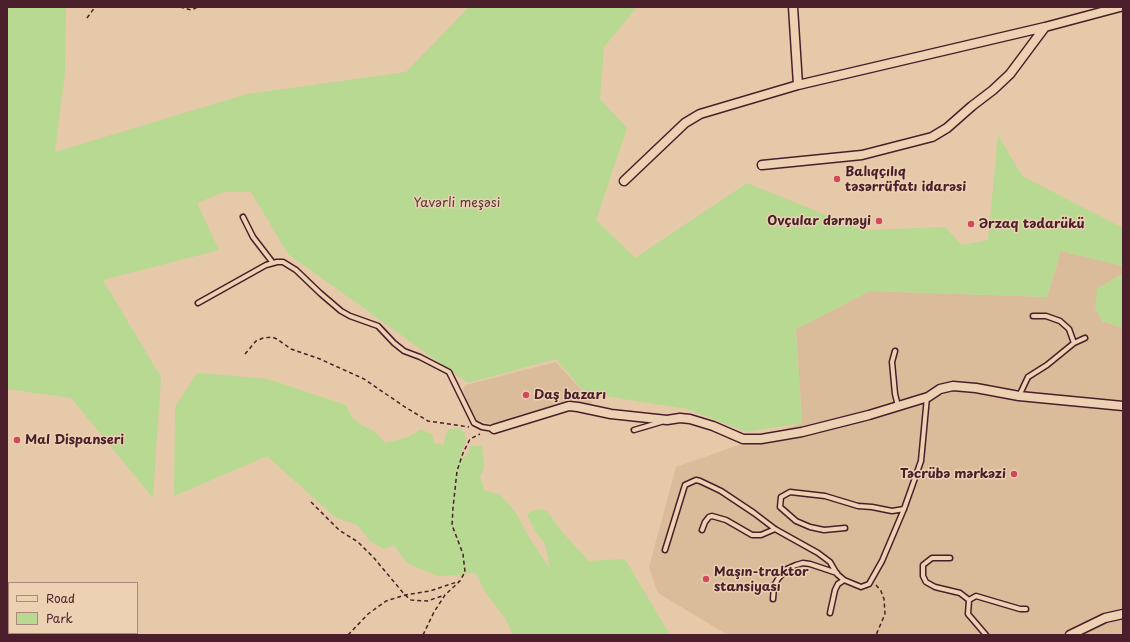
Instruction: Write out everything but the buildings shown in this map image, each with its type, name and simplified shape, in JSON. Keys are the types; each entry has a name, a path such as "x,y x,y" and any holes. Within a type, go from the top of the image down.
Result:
{"street":[{"path":"793,7 798,85"},
{"path":"624,181 685,123 700,114 798,85 1045,27 1120,7"},
{"path":"762,165 862,155 932,136 947,128 1010,74 1045,27"},
{"path":"494,429 569,406 611,414 667,420 680,418 699,421 743,439 752,439 802,432 869,415 928,397 940,389 952,386 976,388 1019,396 1123,406"},
{"path":"1070,635 1105,618 1123,614"}],"lane":[{"path":"243,217 253,237 273,263"},
{"path":"198,303 266,265 283,262 296,270 331,304 341,311 350,316 378,326 404,351 420,357 449,372 474,423 482,427 494,429"},
{"path":"1033,316 1046,316 1060,321 1069,328 1074,344"},
{"path":"1019,396 1028,378 1074,344 1085,338"},
{"path":"895,351 892,362 895,394 898,406"},
{"path":"665,550 685,486 696,480 721,491 775,529 824,557 830,562 844,580 861,587 869,584 882,561 904,509 921,461 928,397"},
{"path":"634,430 667,420"},
{"path":"845,528 824,530 810,527 796,521 780,507 781,497 790,492 825,496 858,506 892,511 904,509"},
{"path":"702,530 705,522 712,516 726,520 752,535 761,535 775,529"},
{"path":"950,558 932,558 923,565 923,576 926,582 935,587 960,593 969,600"},
{"path":"773,599 774,586 778,579 787,569 796,565 810,564 838,574"},
{"path":"830,613 834,590 838,584 844,580"},
{"path":"969,600 976,596 1020,609 1026,609"},
{"path":"969,600 968,614 986,635"}],"path":[{"path":"87,18 95,7"},
{"path":"180,7 191,10 198,7"},
{"path":"246,354 256,341 263,338 272,337 291,349 320,359 364,379 428,421 474,428"},
{"path":"423,635 434,612 445,595 460,581 465,572 464,554 452,526 457,471 470,439 478,434 494,429"},
{"path":"311,502 339,530 358,542 374,558 405,596 411,600 427,601 445,595"},
{"path":"872,580 881,591 884,599 885,614 876,635"},
{"path":"348,635 374,608 386,600 430,591 460,581"}],"shaded area":[{"path":"1061,251 1123,266 1123,273 1097,289 1102,321 1123,328 1123,635 728,635 658,593 649,567 676,467 802,423 796,329 870,291 1047,297"},
{"name":"Daş bazarı","path":"556,362 592,402 591,407 568,403 497,425 474,420 463,389 466,385"}],"green space":[{"name":"Yavərli meşəsi","path":"7,7 66,7 65,73 55,152 247,94 406,72 469,7 637,7 604,47 600,99 627,128 596,220 635,258 747,183 863,230 945,227 962,245 988,240 998,135 1022,176 1123,228 1123,266 1061,251 1047,297 870,291 796,329 802,423 747,432 687,409 585,393 556,359 468,383 288,254 251,192 224,192 197,203 219,250 103,280 161,377 153,498 71,398 7,389"},
{"path":"1123,273 1123,328 1102,321 1095,308 1097,289"},
{"path":"197,373 268,379 346,405 352,417 360,424 375,432 385,443 409,437 421,429 433,435 433,443 444,445 445,435 449,429 459,428 465,433 466,441 460,456 466,457 471,446 482,446 484,468 480,477 485,491 500,494 516,513 529,537 550,569 545,544 527,516 530,512 539,509 547,511 563,533 589,561 625,559 670,635 513,635 505,618 486,593 475,572 459,575 438,576 407,563 394,545 384,549 370,541 357,525 335,517 267,456 174,496 175,407"}],"place":[{"name":"Balıqçılıq təsərrüfatı idarəsi","path":"837,179"},
{"name":"Ovçular dərnəyi","path":"879,221"},
{"name":"Ərzaq tədarükü","path":"971,224"},
{"name":"Daş bazarı","path":"526,395"},
{"name":"Mal Dispanseri","path":"17,440"},
{"name":"Təcrübə mərkəzi","path":"1014,474"},
{"name":"Maşın-traktor stansiyası","path":"706,579"}]}
